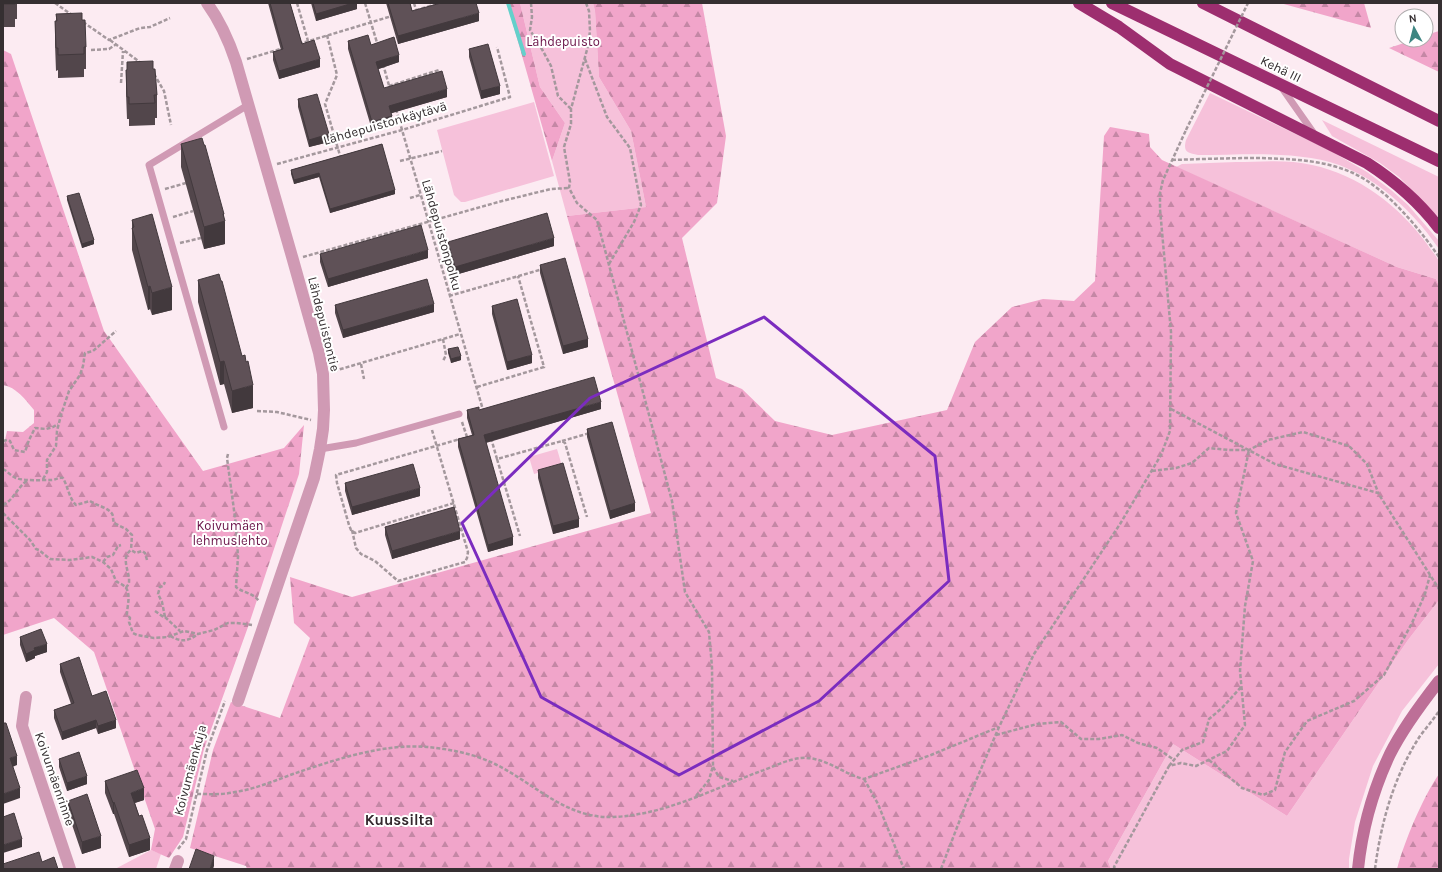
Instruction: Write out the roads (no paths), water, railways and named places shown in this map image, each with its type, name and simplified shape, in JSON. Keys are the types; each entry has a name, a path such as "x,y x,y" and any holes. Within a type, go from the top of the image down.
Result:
{"highway":[{"path":"1079,3 1119,27 1170,64 1367,163 1385,174 1403,189 1439,228"},
{"name":"Kehä III","path":"1112,3 1439,161"},
{"name":"Kehä III","path":"1203,3 1439,121"}],"main road":[{"path":"1358,869 1364,828 1372,801 1390,754 1406,726 1439,681"}],"street":[{"name":"Lähdepuistontie","path":"207,3 226,36 236,62 319,353 323,374 324,410 320,449 314,478 232,700"},
{"name":"Koivumäenrinne","path":"26,697 22,726 70,869"}],"lane":[{"path":"1280,84 1316,137"},
{"path":"224,427 149,165 248,104"},
{"path":"320,449 356,443 459,414"}],"waterway":[{"path":"508,3 524,54"}],"district":[{"name":"Kuussilta","path":"399,820"}],"park label":[{"name":"Lähdepuisto","path":"563,41"},
{"name":"Koivumäen lehmuslehto","path":"230,532"}]}
